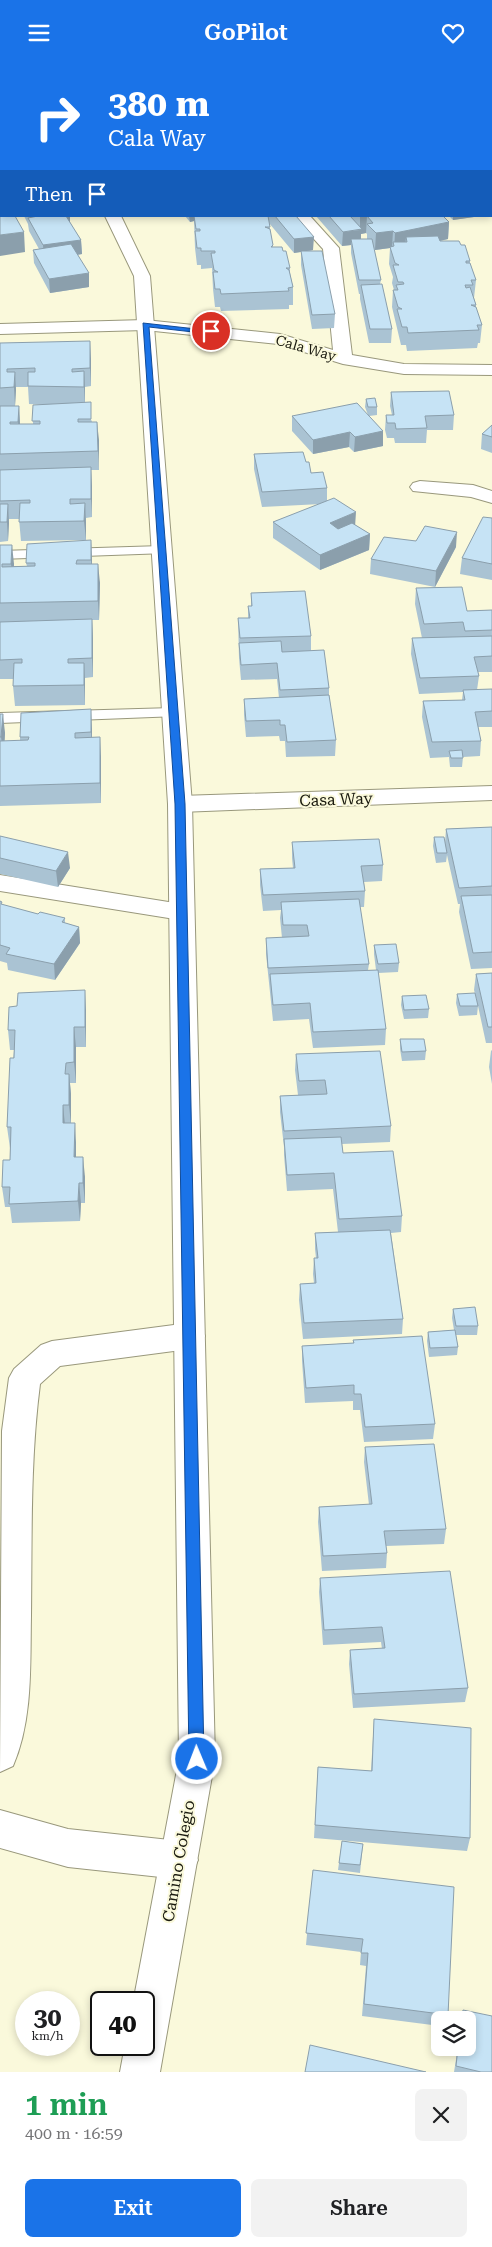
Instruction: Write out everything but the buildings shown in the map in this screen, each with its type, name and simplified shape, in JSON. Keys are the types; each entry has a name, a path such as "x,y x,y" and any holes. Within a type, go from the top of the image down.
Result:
{"street":[{"name":"Camino Colegio","path":"113,217 142,276 180,804 197,1759 140,2072"},
{"path":"302,217 331,248 343,359"},
{"name":"Cala Way","path":"1,327 145,325 280,339 343,359 404,369 492,370"},
{"path":"420,487 473,491 492,497"},
{"name":"Casa Way","path":"180,804 492,793"},
{"path":"0,883 34,890 181,912"},
{"path":"0,1754 11,1696 18,1431 25,1378 52,1354 189,1336"},
{"path":"0,1829 68,1848 178,1860"}],"lane":[{"path":"0,555 162,550"},
{"path":"0,718 173,713"}],"route":[{"path":"197,1759 180,804 145,325 211,331"}]}
